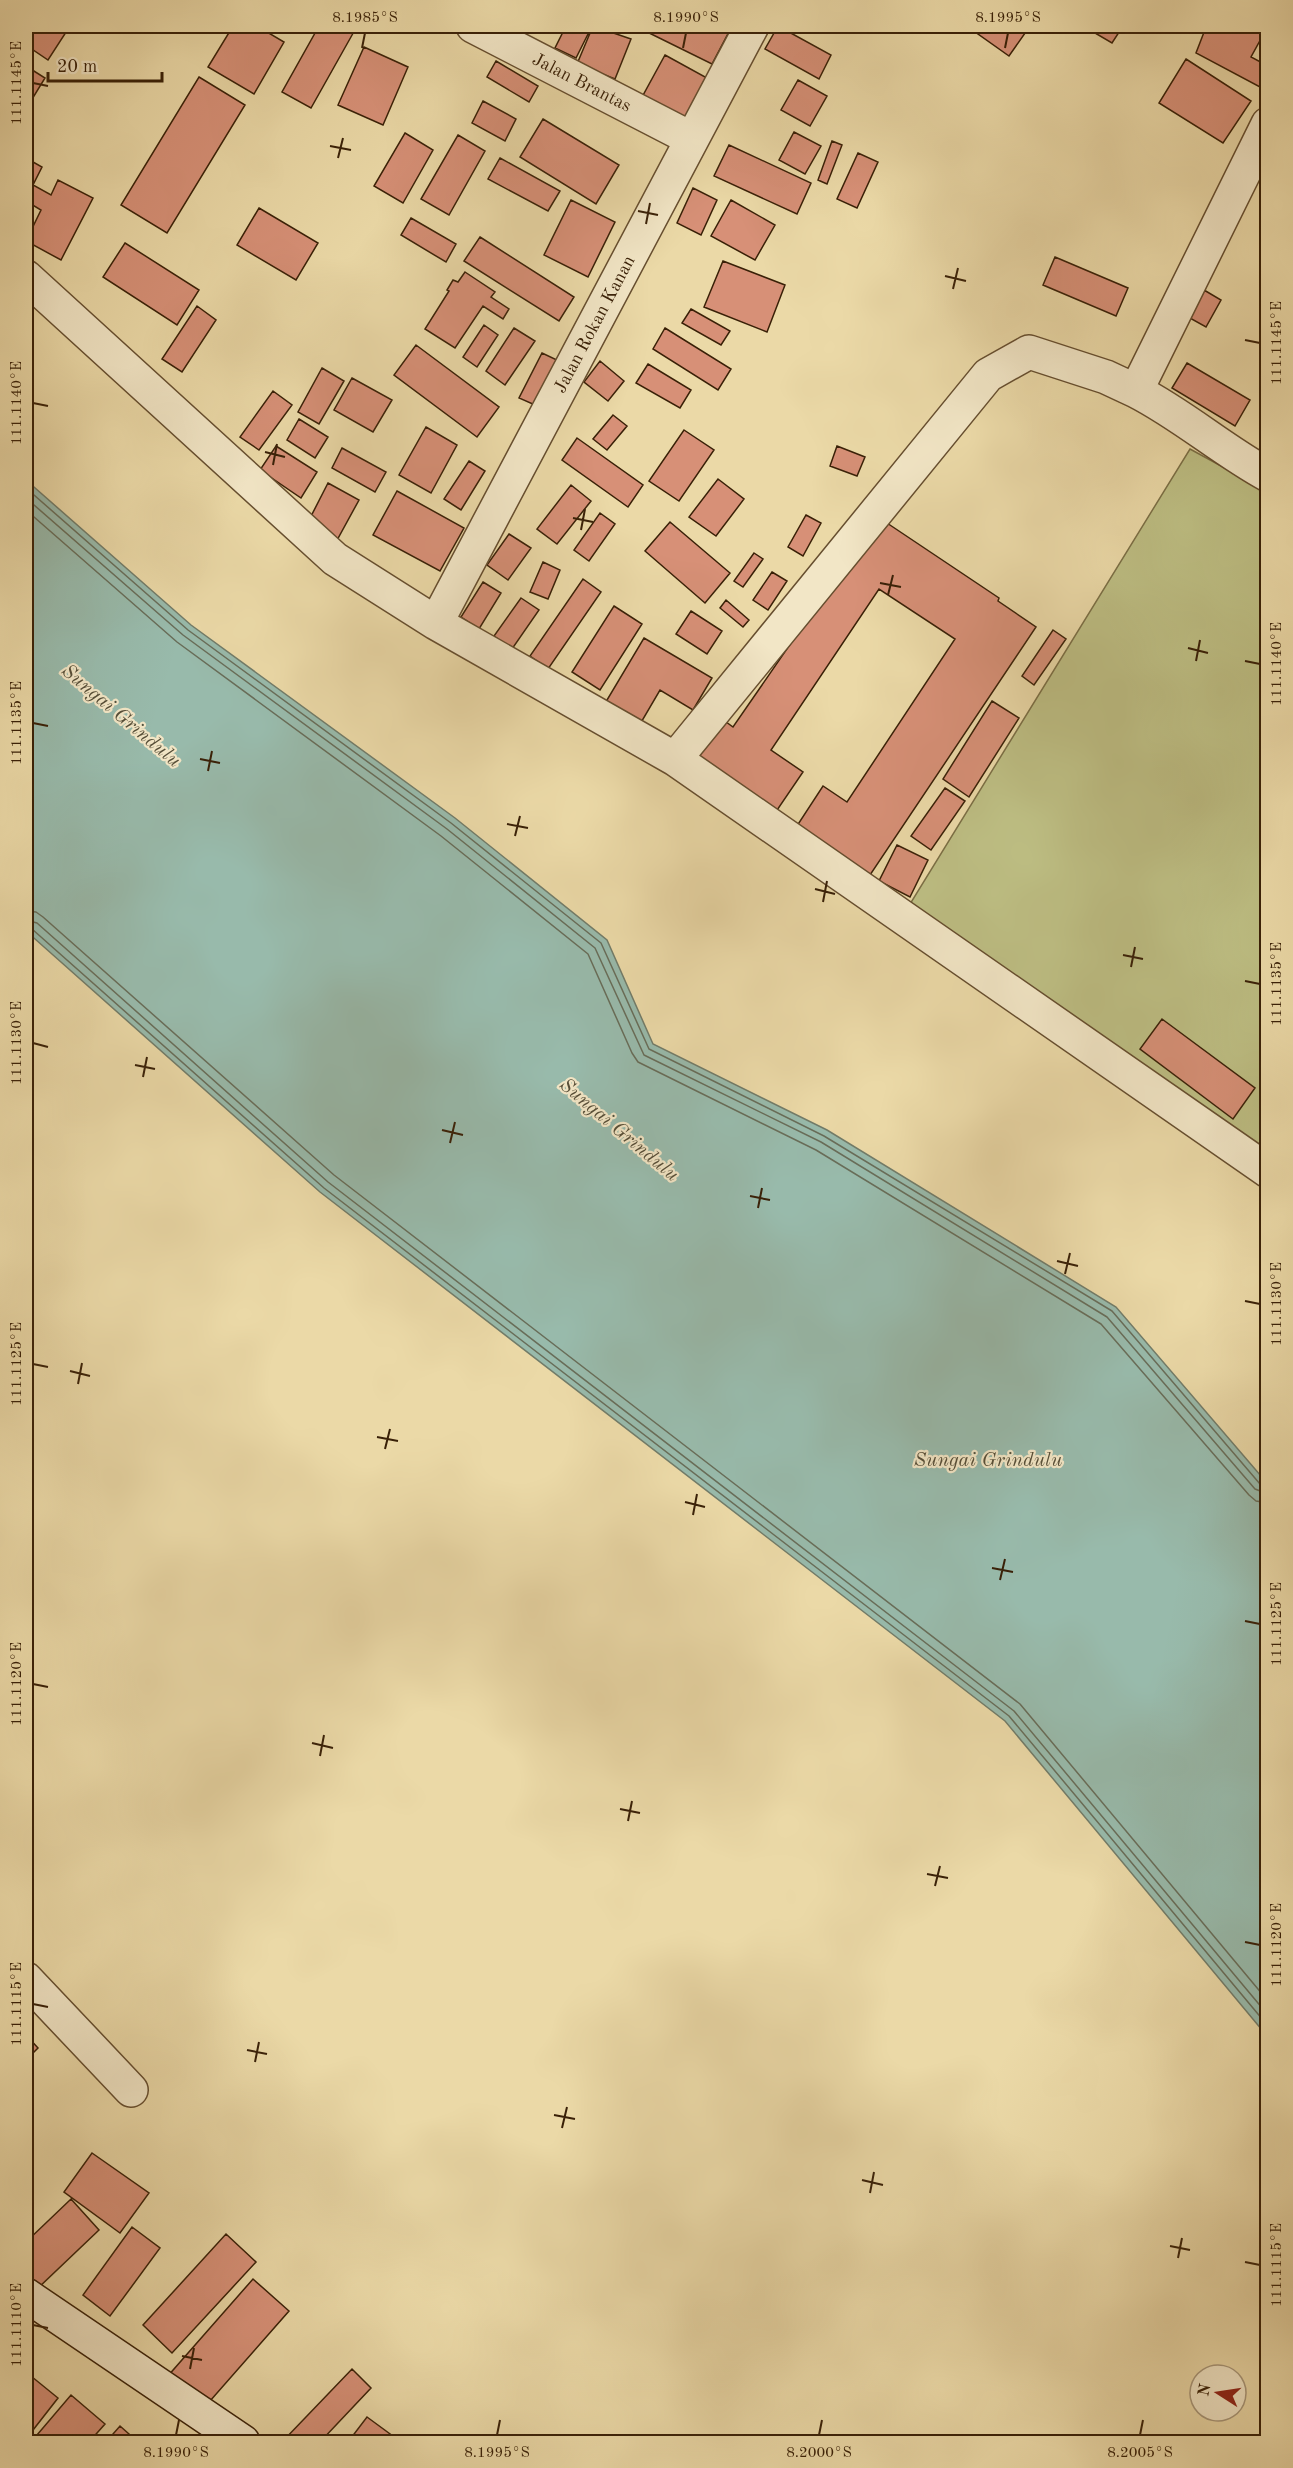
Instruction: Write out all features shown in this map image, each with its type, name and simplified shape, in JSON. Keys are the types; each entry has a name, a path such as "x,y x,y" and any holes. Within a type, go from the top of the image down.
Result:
{"street":[{"name":"Jalan Brantas","path":"473,26 692,139"},
{"name":"Jalan Rokan Kanan","path":"436,623 752,26"},
{"path":"1136,391 1268,124"},
{"path":"26,277 335,559 436,623 675,759 1268,1171"},
{"path":"675,759 988,375 1029,352 1095,373 1136,391 1199,429 1236,457 1268,475"},
{"path":"26,1979 131,2090"},
{"path":"26,2295 243,2442"}],"green space":[{"path":"1190,449 1267,491 1267,1171 902,917"}],"water":[{"name":"Sungai Grindulu","path":"26,480 191,625 455,818 607,940 653,1044 827,1130 1116,1307 1267,1483 1267,2036 1005,1721 320,1192 26,931"}],"building":[{"path":"31,26 70,26 48,60 26,45 26,33"},
{"path":"233,26 257,26 284,42 254,94 208,67"},
{"path":"319,26 356,28 311,108 282,92"},
{"path":"566,26 592,26 576,58 555,48"},
{"path":"593,26 631,39 615,79 577,64"},
{"path":"635,26 732,26 712,64"},
{"path":"778,26 831,55 819,79 765,49"},
{"path":"973,26 1030,26 1009,56 971,29"},
{"path":"1083,26 1123,26 1112,43"},
{"path":"1268,26 1251,57 1268,66 1268,74 1260,87 1196,53 1206,27"},
{"path":"364,47 408,67 383,125 338,105"},
{"path":"665,55 707,78 683,122 641,99"},
{"path":"1186,59 1251,101 1223,143 1159,103"},
{"path":"496,61 538,86 529,102 487,77"},
{"path":"26,66 45,78 26,109"},
{"path":"199,77 245,105 167,233 121,205"},
{"path":"798,80 827,96 810,126 781,110"},
{"path":"483,101 516,119 505,141 472,123"},
{"path":"543,119 619,165 596,204 520,157"},
{"path":"794,132 821,146 805,174 779,160"},
{"path":"405,133 433,150 403,203 374,186"},
{"path":"458,135 485,151 449,215 421,199"},
{"path":"832,141 842,145 827,184 818,180"},
{"path":"729,145 811,183 797,214 714,176"},
{"path":"858,153 878,162 857,208 837,199"},
{"path":"26,158 42,167 33,185 51,195 58,180 93,198 61,260 26,241 41,210 26,201"},
{"path":"500,158 560,191 548,211 488,179"},
{"path":"693,188 717,200 701,235 677,223"},
{"path":"571,200 615,222 588,277 544,255"},
{"path":"731,200 775,225 755,260 711,236"},
{"path":"259,208 318,243 296,280 237,245"},
{"path":"411,218 456,244 446,262 401,235"},
{"path":"480,237 574,297 559,321 464,261"},
{"path":"125,243 199,290 177,325 103,277"},
{"path":"1055,257 1128,288 1116,316 1043,285"},
{"path":"723,261 785,285 767,332 704,307"},
{"path":"465,272 495,292 491,297 509,309 503,319 483,306 455,348 425,329 449,291 447,290 453,280 458,282"},
{"path":"1204,290 1221,300 1206,327 1188,317"},
{"path":"197,306 216,320 182,372 162,359"},
{"path":"691,309 730,331 721,345 682,323"},
{"path":"484,325 498,335 477,367 463,357"},
{"path":"514,328 535,341 505,385 486,371"},
{"path":"665,328 731,369 718,390 653,349"},
{"path":"416,345 499,407 477,437 394,375"},
{"path":"542,353 557,360 535,405 519,398"},
{"path":"600,361 624,381 608,401 584,382"},
{"path":"1187,363 1250,400 1235,426 1172,388"},
{"path":"648,364 691,390 680,408 636,383"},
{"path":"322,368 344,381 319,424 298,412"},
{"path":"352,378 392,400 373,432 334,410"},
{"path":"273,391 292,405 259,450 240,437"},
{"path":"613,415 627,426 607,450 593,439"},
{"path":"299,419 328,437 315,458 287,440"},
{"path":"426,427 457,445 431,493 399,475"},
{"path":"684,430 714,450 679,501 649,481"},
{"path":"577,438 643,485 628,507 562,460"},
{"path":"276,446 317,472 301,498 260,470"},
{"path":"837,446 865,457 857,476 830,466"},
{"path":"342,448 386,472 375,492 332,468"},
{"path":"469,461 485,471 461,510 444,499"},
{"path":"718,479 744,499 716,536 689,517"},
{"path":"328,483 359,500 336,542 306,526"},
{"path":"571,485 591,501 557,544 537,529"},
{"path":"397,491 464,528 440,571 373,535"},
{"path":"600,513 615,524 589,561 574,550"},
{"path":"806,515 821,523 803,556 788,547"},
{"path":"878,517 999,598 998,601 1036,627 864,884 791,835 823,786 847,802 955,639 879,589 771,750 803,772 771,819 690,766 722,719 733,727"},
{"path":"670,522 730,573 705,603 645,551"},
{"path":"509,534 531,548 508,580 487,565"},
{"path":"754,553 763,559 743,587 734,581"},
{"path":"543,562 560,570 548,599 530,592"},
{"path":"772,572 787,581 768,610 753,600"},
{"path":"583,579 601,592 548,669 530,656"},
{"path":"483,582 501,593 479,629 461,617"},
{"path":"521,598 539,610 512,649 494,636"},
{"path":"726,600 749,620 743,627 720,608"},
{"path":"614,606 642,624 600,690 572,672"},
{"path":"691,611 722,631 707,654 676,634"},
{"path":"1053,630 1066,639 1034,685 1022,676"},
{"path":"644,638 712,678 693,710 660,690 639,726 604,705"},
{"path":"992,701 1019,718 969,797 943,779"},
{"path":"945,788 965,801 931,850 911,836"},
{"path":"897,845 928,860 910,897 879,881"},
{"path":"1162,1019 1255,1088 1233,1119 1140,1049"},
{"path":"26,2035 38,2048 26,2060"},
{"path":"92,2153 149,2193 120,2233 64,2192"},
{"path":"71,2199 99,2230 36,2290 26,2279 26,2242"},
{"path":"132,2227 160,2248 110,2316 83,2295"},
{"path":"226,2234 256,2262 172,2353 143,2325"},
{"path":"253,2279 289,2311 203,2409 167,2377"},
{"path":"352,2369 371,2388 320,2442 282,2442"},
{"path":"26,2372 58,2398 26,2439"},
{"path":"71,2395 105,2424 89,2442 31,2442"},
{"path":"367,2417 401,2442 348,2442"},
{"path":"120,2426 138,2442 106,2442"}]}
